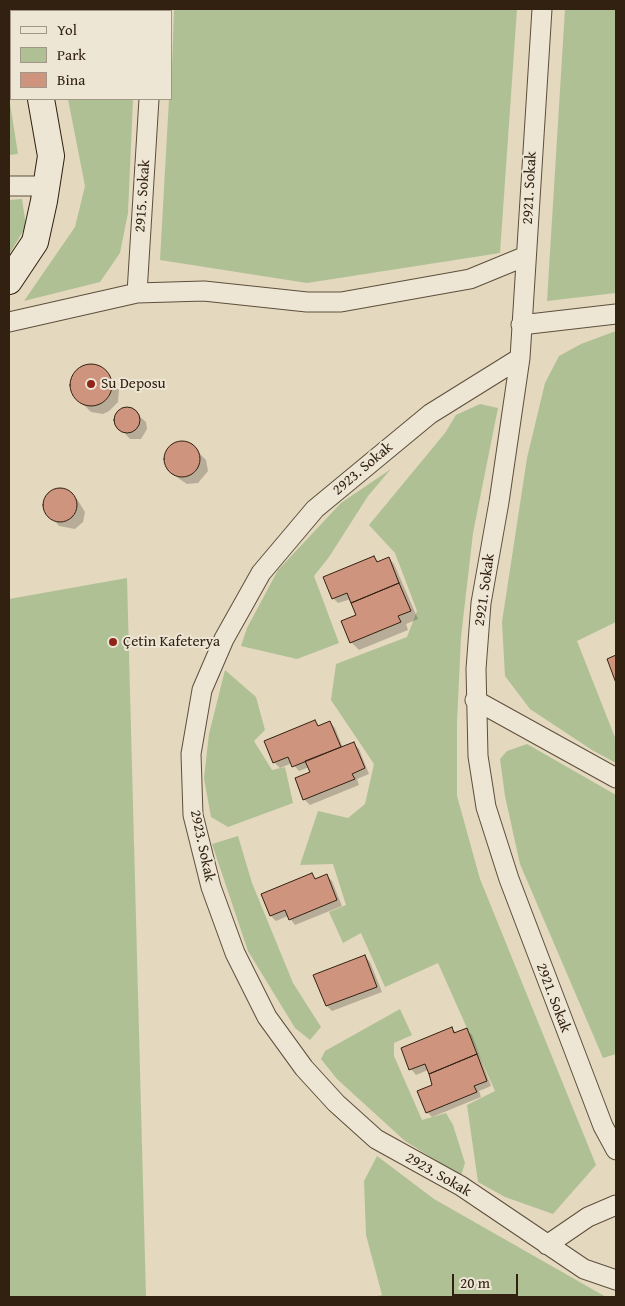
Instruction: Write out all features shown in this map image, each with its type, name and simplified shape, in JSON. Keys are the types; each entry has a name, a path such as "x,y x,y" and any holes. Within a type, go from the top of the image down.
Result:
{"street":[{"name":"2921. Sokak","path":"542,9 520,358 499,502 481,603 475,700 478,756 486,807 509,879 554,1002 603,1126 616,1150"},
{"path":"9,281 35,242 47,186 51,156 41,100"},
{"name":"2915. Sokak","path":"137,293 149,100"},
{"path":"9,186 47,186"},
{"path":"9,322 137,293 204,290 306,302 341,302 470,279 526,256"},
{"path":"521,325 616,314"},
{"name":"2923. Sokak","path":"520,358 430,414 315,509 260,573 224,639 202,690 191,754 193,815 211,887 235,953 272,1024 304,1068 336,1103 376,1139 461,1186 584,1269 616,1280"},
{"path":"475,700 616,778"},
{"path":"547,1245 588,1218 616,1205"}],"green space":[{"path":"55,9 137,9 137,10"},
{"path":"174,9 517,9 500,253 307,283 160,260 169,100 172,100"},
{"path":"565,9 616,9 616,293 547,301"},
{"path":"9,97 18,154 9,155"},
{"path":"68,100 133,100 128,213 120,253 100,282 24,301 75,227 85,186"},
{"path":"22,199 26,226 9,255 9,200"},
{"path":"616,331 616,622 577,641 616,740 616,763 592,750 530,709 505,676 502,622 527,458 545,383 559,356 581,344"},
{"path":"480,404 498,408 473,533 461,637 457,723 457,796 480,879 596,1165 553,1214 505,1197 478,1182 467,1105 495,1091 438,963 385,987 361,933 343,943 329,912 346,905 333,864 300,865 318,811 348,818 365,804 374,764 331,700 336,664 407,637 417,611 395,553 369,525 445,433 456,415"},
{"path":"391,469 368,496 329,557 314,576 339,643 297,659 241,646 247,628 278,570 341,503"},
{"path":"127,578 146,1297 9,1297 9,599"},
{"path":"225,670 256,697 265,730 254,741 272,770 285,767 293,803 228,827 211,817 204,778 209,734"},
{"path":"527,744 616,795 616,1054 603,1058 520,864 505,796 500,759 507,751"},
{"path":"238,836 252,883 293,983 321,1027 310,1040 295,1028 248,951 212,844"},
{"path":"400,1009 412,1035 394,1043 394,1056 422,1120 446,1113 453,1125 465,1163 461,1176 405,1141 337,1079 321,1059 325,1051"},
{"path":"377,1156 434,1199 606,1297 374,1297 382,1295 366,1235 364,1181"}],"building":[{"name":"Su Deposu","path":"91,364 106,370 112,385 106,400 91,406 76,400 70,385 76,370"},
{"path":"127,407 136,411 140,420 136,429 127,433 118,429 114,420 118,411"},
{"path":"182,441 189,442 195,446 199,452 199,466 195,472 189,476 182,477 175,476 169,472 165,466 164,459 165,452 169,446 175,442"},
{"path":"60,488 67,489 72,493 76,498 76,512 72,517 67,521 60,522 53,521 48,517 44,512 43,505 44,498 48,493 53,489"},
{"path":"374,556 377,562 389,557 399,583 351,603 347,593 332,599 323,577"},
{"path":"399,583 411,611 398,616 401,622 350,643 341,621 356,615 351,603"},
{"path":"616,655 616,683 607,659"},
{"path":"315,720 318,726 330,721 341,747 292,767 288,757 273,763 264,741"},
{"path":"354,742 365,768 352,774 355,779 303,800 295,778 310,772 305,761"},
{"path":"312,873 315,879 327,874 337,900 289,920 285,910 270,916 261,894"},
{"path":"365,955 377,987 326,1006 313,975"},
{"path":"452,1027 454,1033 467,1028 477,1054 429,1074 425,1064 409,1070 401,1048"},
{"path":"477,1054 487,1081 474,1086 477,1092 426,1113 417,1091 432,1085 429,1074"}],"place":[{"name":"Su Deposu","path":"91,384"},
{"name":"Çetin Kafeterya","path":"113,642"}]}
